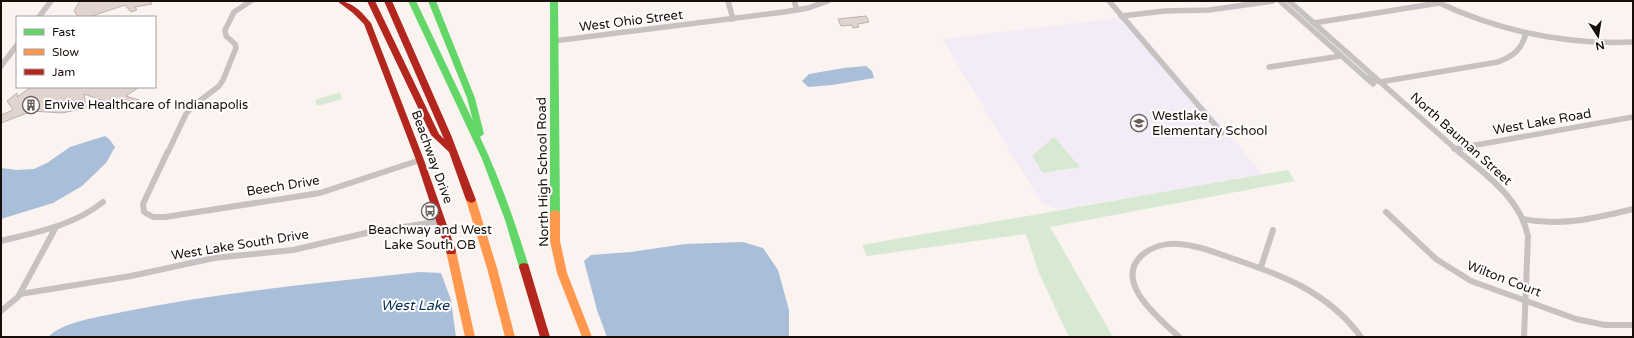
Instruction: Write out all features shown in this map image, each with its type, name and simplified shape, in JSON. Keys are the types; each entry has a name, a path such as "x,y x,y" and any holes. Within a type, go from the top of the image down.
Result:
{"main road":[{"name":"Beachway Drive","path":"341,1 356,11 367,23 420,160 451,250 470,337"},
{"path":"371,1 436,135 454,153"},
{"path":"388,1 454,153 489,255 510,337"},
{"path":"412,1 486,160 510,220 545,337"},
{"path":"432,1 471,98 486,160"},
{"name":"North High School Road","path":"554,1 556,245 562,273 587,337"}],"street":[{"path":"40,16 51,1"},
{"name":"Beech Drive","path":"251,1 234,12 225,30 226,36 236,46 235,54 219,86 193,106 186,114 143,204 143,212 147,216 165,217 320,193 420,160"},
{"path":"728,1 733,19"},
{"path":"794,1 797,10"},
{"name":"West Ohio Street","path":"554,41 797,10 828,1"},
{"path":"1109,1 1222,133"},
{"path":"1121,16 1159,11 1209,10 1273,1"},
{"path":"1280,1 1373,84"},
{"name":"North Bauman Street","path":"1289,1 1452,145 1454,149 1502,190 1513,202 1524,219 1528,236 1524,337"},
{"path":"1314,23 1437,2 1479,19 1526,32 1585,42 1633,42"},
{"path":"1365,77 1380,82 1503,60 1513,56 1519,50 1522,46 1526,32"},
{"path":"1,66 16,46"},
{"path":"1269,67 1341,56"},
{"name":"West Lake Road","path":"1454,149 1633,117"},
{"path":"1,241 56,227 78,219 103,202"},
{"path":"1524,219 1544,223 1567,223 1633,209"},
{"name":"Wilton Court","path":"1386,212 1428,253 1444,266 1471,281 1586,321 1614,326 1633,325"},
{"name":"West Lake South Drive","path":"20,294 131,276 214,258 293,250 366,233 441,221"},
{"path":"1,311 13,303 20,294 56,227"},
{"path":"1261,267 1273,230"},
{"path":"1179,337 1144,301 1136,289 1133,278 1134,267 1137,260 1145,252 1160,246 1187,245 1261,267 1319,296 1340,313 1361,337"}],"shaded area":[{"path":"1127,17 1264,175 1057,210 1041,202 942,39"}],"green space":[{"path":"340,92 342,99 317,106 315,100"},
{"path":"1054,137 1080,167 1043,173 1032,156"},
{"path":"1288,170 1295,181 1050,227 1113,337 1069,337 1039,273 1026,234 867,256 862,245"}],"water":[{"path":"866,66 872,71 874,78 832,85 808,87 802,81 809,74"},
{"path":"105,136 115,147 106,163 82,186 53,203 1,219 1,168 17,170 34,169 47,163 70,147"},
{"path":"743,242 763,248 778,270 789,310 789,337 607,337 597,310 584,261 591,255 631,252 685,244"},
{"name":"West Lake","path":"420,272 441,273 451,300 456,337 48,337 63,327 83,320 159,305 270,289"}],"building":[{"path":"80,1 151,1 152,4 135,7 137,10 131,12 125,5 92,16 77,16 74,11"},
{"path":"866,16 869,22 858,24 859,27 853,28 852,25 841,26 838,19"},
{"name":"Envive Healthcare of Indianapolis","path":"30,88 138,88 126,96 139,100 126,109 84,94 86,108 62,113 32,111 1,123 1,115 13,110 7,101 17,93 17,97"}],"traffic: fast":[{"path":"412,1 486,159 510,220 524,267"},
{"path":"432,1 471,98 480,134"},
{"path":"554,1 555,213"}],"traffic: slow":[{"path":"471,200 492,268 510,337"},
{"path":"555,213 555,241 562,273 587,337"},
{"path":"451,251 470,337"}],"traffic: jam":[{"path":"341,1 356,11 367,23 420,160 451,251"},
{"path":"371,1 435,135 451,150"},
{"path":"388,1 447,135 471,200"},
{"path":"524,267 545,337"}],"place":[{"name":"Envive Healthcare of Indianapolis","path":"31,105"},
{"name":"Westlake Elementary School","path":"1139,123"},
{"name":"Beachway and West Lake South OB","path":"430,211"}]}
